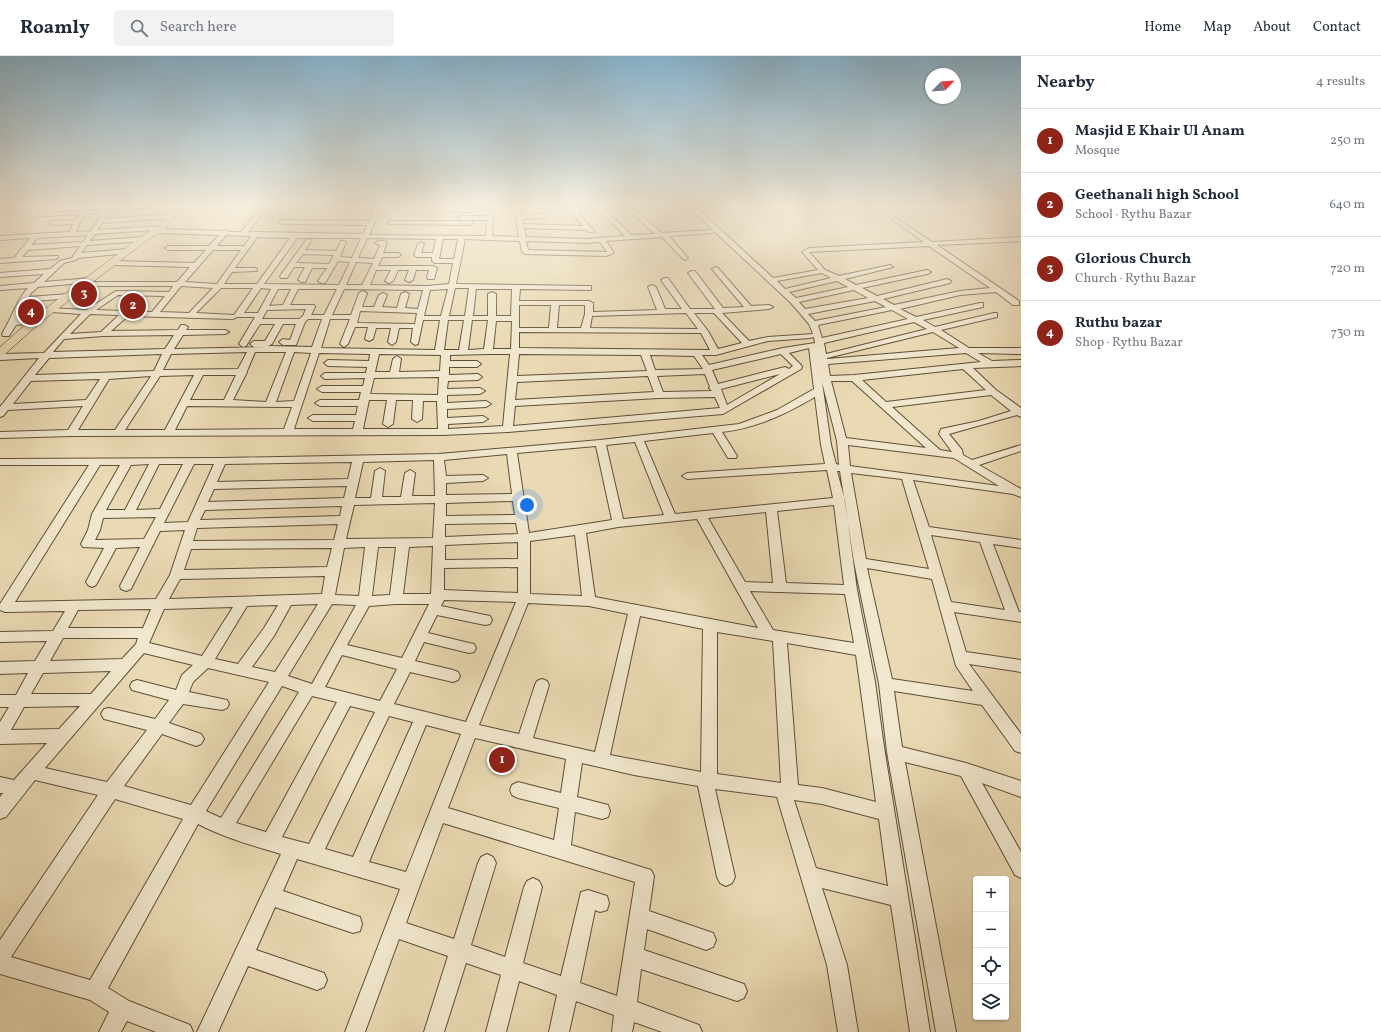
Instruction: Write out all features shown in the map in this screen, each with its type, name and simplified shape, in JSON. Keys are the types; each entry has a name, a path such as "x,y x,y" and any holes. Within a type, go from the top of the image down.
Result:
{"main road":[{"path":"0,353 37,320 126,253"}],"street":[{"path":"0,275 20,253"},
{"path":"37,258 40,253"},
{"path":"56,257 59,253"},
{"path":"3,334 13,323 28,292 62,262 74,259 78,253"},
{"path":"0,261 105,253"},
{"path":"146,272 165,253"},
{"path":"112,263 183,253"},
{"path":"153,315 169,294 207,253"},
{"path":"119,432 158,373 168,351 193,313 219,286 244,253"},
{"path":"0,357 168,351 219,341 282,253"},
{"path":"284,276 301,253"},
{"path":"328,253 356,260 377,261 395,268 433,268"},
{"path":"322,281 339,253"},
{"path":"288,432 327,317 359,253"},
{"path":"344,344 364,290 380,253"},
{"path":"377,261 399,253"},
{"path":"421,253 436,255 435,261 456,263"},
{"path":"443,432 444,318 458,253"},
{"path":"548,253 606,254 611,253"},
{"path":"680,253 685,258"},
{"path":"735,253 767,281 792,307 814,336"},
{"path":"742,253 784,291 804,312 814,336 820,361 820,406 839,501 851,590 868,682 886,813 920,1032"},
{"path":"806,253 823,271 935,330 970,350 990,364"},
{"path":"943,253 1016,303"},
{"path":"161,256 196,265"},
{"path":"278,258 310,265 332,266"},
{"path":"431,277 434,264 456,263"},
{"path":"284,308 310,265"},
{"path":"784,291 890,267"},
{"path":"389,281 395,268"},
{"path":"409,280 413,268"},
{"path":"232,270 255,270"},
{"path":"716,270 749,308"},
{"path":"0,275 52,271"},
{"path":"772,280 823,271"},
{"path":"794,301 927,272"},
{"path":"692,273 718,310 747,344"},
{"path":"0,288 127,278"},
{"path":"585,330 589,314 587,278"},
{"path":"90,280 219,286 276,286 299,283 342,286 364,290 452,286 588,288"},
{"path":"666,280 704,332 716,352"},
{"path":"804,312 875,299 947,281"},
{"path":"276,286 261,315 243,344 268,344 280,322"},
{"path":"464,353 473,287"},
{"path":"508,429 515,351 516,287"},
{"path":"652,287 662,312"},
{"path":"415,342 419,318 427,288"},
{"path":"512,379 652,374 708,370 782,351 814,336 893,308 960,292 997,290"},
{"path":"3,411 46,355 62,337 88,312 114,293 169,294"},
{"path":"400,310 405,294"},
{"path":"488,352 492,318 492,294"},
{"path":"377,309 383,295"},
{"path":"23,300 69,296"},
{"path":"515,303 589,303"},
{"path":"553,330 555,303"},
{"path":"159,307 193,313 236,316 261,315 284,308 313,305 303,319 293,342 284,342"},
{"path":"62,337 103,334 180,332 252,350 443,353 515,351 645,352 696,354 716,352 768,339 814,336 914,319 980,305"},
{"path":"589,314 718,310 769,306"},
{"path":"261,315 280,322 327,317 354,317 377,309 400,310 419,318"},
{"path":"52,310 153,315 193,313"},
{"path":"103,334 125,314"},
{"path":"0,435 119,432 443,432 508,429 676,405 716,391 798,367 994,315"},
{"path":"354,317 373,325 395,326 419,318 516,319"},
{"path":"13,323 37,320"},
{"path":"369,339 373,325"},
{"path":"392,342 395,326"},
{"path":"516,330 704,332"},
{"path":"3,334 26,331"},
{"path":"227,403 243,372 252,350"},
{"path":"270,405 291,350"},
{"path":"820,361 970,350 1021,351"},
{"path":"782,351 798,367"},
{"path":"357,432 375,352"},
{"path":"645,352 659,395"},
{"path":"696,354 708,370 725,410"},
{"path":"394,375 397,359"},
{"path":"328,363 372,364"},
{"path":"0,462 156,462 439,457 600,443 740,427 762,421 798,403 820,383 990,364 1021,363"},
{"path":"444,372 477,364"},
{"path":"510,403 659,395 676,405 725,410 798,367"},
{"path":"966,367 993,392 1020,412"},
{"path":"325,376 394,375 420,370 478,377"},
{"path":"169,432 200,372"},
{"path":"28,378 158,373 243,372"},
{"path":"71,433 106,376"},
{"path":"854,378 883,406 937,452"},
{"path":"820,383 842,441 844,468 860,562 886,684 895,752 946,1032"},
{"path":"322,389 365,396 443,399 486,404"},
{"path":"443,399 480,391"},
{"path":"883,406 993,392"},
{"path":"320,403 365,396"},
{"path":"388,424 392,398"},
{"path":"417,419 418,398"},
{"path":"3,411 90,403"},
{"path":"184,403 270,405 297,404"},
{"path":"798,403 810,403 820,406"},
{"path":"957,456 957,450 944,434 945,431 1020,412"},
{"path":"313,418 360,418"},
{"path":"444,421 483,419"},
{"path":"716,430 732,456"},
{"path":"638,438 671,517"},
{"path":"842,441 937,452 957,456 1020,492"},
{"path":"600,443 618,523"},
{"path":"971,464 1021,448"},
{"path":"355,1032 470,730 524,598 524,538 512,451"},
{"path":"312,854 435,601 441,480 439,457"},
{"path":"95,991 195,814 328,599 332,571 350,501 352,482 358,459"},
{"path":"126,586 190,461"},
{"path":"0,812 18,788 125,665 144,640 160,604 176,575 192,525 202,506 221,461"},
{"path":"96,462 5,607 328,599 396,599 435,601 524,598 589,600 710,625 861,650"},
{"path":"127,462 98,514 94,530 87,544 148,542"},
{"path":"129,513 156,462"},
{"path":"687,476 831,467 1020,492"},
{"path":"376,502 380,472"},
{"path":"406,501 410,474"},
{"path":"906,476 924,530 963,666 1021,746"},
{"path":"441,480 483,478"},
{"path":"210,486 352,482"},
{"path":"202,506 518,497"},
{"path":"185,545 340,542 402,543 524,538 618,523 839,501"},
{"path":"771,507 780,588"},
{"path":"98,514 164,513"},
{"path":"700,514 741,586 774,635 787,791 810,876 837,964 848,1032"},
{"path":"439,520 522,519"},
{"path":"156,527 345,520"},
{"path":"580,530 589,600"},
{"path":"924,530 1021,544"},
{"path":"985,539 1018,616"},
{"path":"224,828 338,649 365,600 372,543"},
{"path":"396,599 402,543"},
{"path":"92,582 112,544"},
{"path":"860,562 937,575"},
{"path":"438,564 524,563"},
{"path":"176,575 332,571"},
{"path":"741,586 851,590"},
{"path":"241,671 269,632 287,601"},
{"path":"435,601 485,620"},
{"path":"0,958 111,790 180,697 187,679 205,662 243,602"},
{"path":"63,736 0,736 74,606"},
{"path":"946,606 1018,616"},
{"path":"601,761 635,610"},
{"path":"710,625 707,780 726,877"},
{"path":"0,637 58,634 144,640 205,662 279,678 312,690 346,699 575,755 707,780 822,796 886,813"},
{"path":"419,636 469,648"},
{"path":"338,649 453,676"},
{"path":"961,657 1021,666"},
{"path":"0,668 125,665"},
{"path":"886,684 987,699"},
{"path":"524,743 542,685"},
{"path":"137,686 180,697 222,704"},
{"path":"269,843 346,699"},
{"path":"0,701 95,700"},
{"path":"109,714 158,726 196,739"},
{"path":"358,867 422,718"},
{"path":"895,752 966,770 1021,789"},
{"path":"561,850 575,755"},
{"path":"966,770 1021,869"},
{"path":"32,772 111,790 195,814 224,828 269,843 412,883"},
{"path":"0,785 18,788"},
{"path":"518,790 602,811"},
{"path":"438,813 645,876 622,1032"},
{"path":"207,1032 293,849"},
{"path":"434,1032 487,864"},
{"path":"810,876 899,898"},
{"path":"496,1032 532,888"},
{"path":"271,896 353,924"},
{"path":"559,1032 588,899 600,903"},
{"path":"639,917 706,940"},
{"path":"394,928 690,1032"},
{"path":"243,955 317,980"},
{"path":"633,956 737,991"},
{"path":"0,964 95,991 123,1009 183,1032"},
{"path":"109,1032 123,1009"}],"place":[{"name":"Glorious Church","path":"84,294"},
{"name":"Geethanali high School","path":"133,306"},
{"name":"Ruthu bazar","path":"31,312"},
{"name":"Masjid E Khair Ul Anam","path":"502,760"}]}
